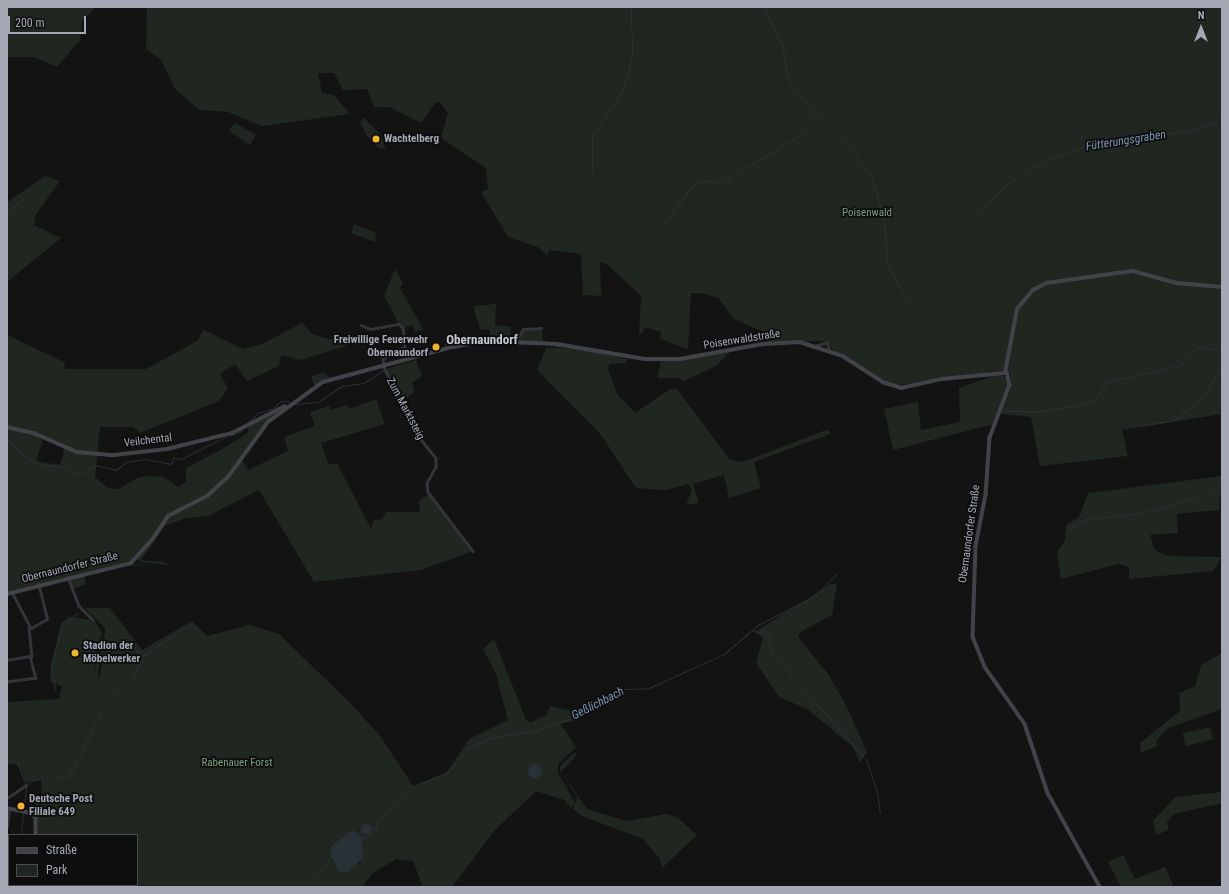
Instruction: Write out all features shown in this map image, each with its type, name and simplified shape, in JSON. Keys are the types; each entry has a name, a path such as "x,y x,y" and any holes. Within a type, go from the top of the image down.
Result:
{"street":[{"name":"Obernaundorfer Straße","path":"1100,887 1048,793 1025,724 984,667 973,637 976,546 986,495 990,438 1010,384 1007,372 1017,309 1042,284 1133,271 1177,283 1222,287"},
{"name":"Zum Marktsteig","path":"361,325 370,329 399,324 403,328 405,347 383,359 384,369 415,432 436,458 436,467 427,483 428,492 473,551"},
{"path":"514,343 524,329 542,328"},
{"name":"Poisenwaldstraße","path":"239,463 265,426 287,405 323,382 384,369 469,343 514,343 579,346 635,360 680,359 764,344 800,342 830,351 899,388 1007,372"},
{"path":"815,346 827,342 830,351"},
{"name":"Veilchental","path":"7,427 34,433 77,452 114,455 140,449 167,449 232,433 287,405"},
{"name":"Obernaundorfer Straße","path":"7,594 38,584 131,563 152,540 168,516 207,496 239,463"},
{"path":"68,577 79,606 93,620"},
{"path":"29,627 47,619 38,584"},
{"path":"12,592 29,627 32,656"},
{"path":"7,660 30,656 36,678 7,682"},
{"path":"7,798 25,785"},
{"path":"7,827 8,809 24,811 36,818 36,834"}],"green space":[{"path":"7,7 96,7 82,21 80,40 57,67 34,57 7,57"},
{"name":"Poisenwald","path":"147,7 1222,7 1222,414 1122,430 1128,456 1040,466 1031,417 1001,414 1011,384 1009,370 892,386 832,350 828,341 767,342 766,333 734,319 718,298 701,293 691,293 688,349 660,339 661,332 644,327 643,333 639,333 641,296 608,265 600,262 601,296 583,295 581,254 549,250 548,256 538,247 508,237 481,192 488,189 486,168 441,138 448,113 440,102 435,103 421,123 389,107 374,107 367,89 343,90 334,73 318,73 322,93 334,95 350,114 262,126 228,112 199,110 175,89 161,60 146,49"},
{"path":"364,118 381,135 386,149 378,148 367,136 360,122"},
{"path":"235,123 256,135 250,145 229,131"},
{"path":"45,176 60,181 36,214 34,225 61,238 7,282 7,202"},
{"path":"354,224 376,233 375,242 351,233"},
{"path":"395,269 403,283 400,288 423,329 415,332 412,325 403,328 399,324 384,296"},
{"path":"496,304 495,325 511,327 510,342 490,340 490,330 480,329 473,306"},
{"path":"302,323 312,334 328,339 343,338 346,346 301,360 281,355 279,366 247,381 235,364 220,374 228,388 219,401 140,433 133,427 100,427 95,477 108,488 119,489 139,477 149,476 163,477 178,487 186,482 186,468 224,448 249,432 247,428 262,417 279,410 242,460 248,470 288,451 284,437 315,426 310,412 329,406 331,410 347,405 349,409 376,399 385,424 321,443 329,465 337,463 371,529 374,520 382,519 386,512 420,512 419,501 429,494 473,551 421,570 314,582 259,490 208,516 186,518 165,526 141,560 163,562 171,565 140,562 137,559 7,592 7,335 64,362 65,369 146,369 197,341 204,330 243,349 262,344","holes":["44,437 65,447 60,465 36,461"]},
{"path":"542,329 543,342 517,341 525,330"},
{"path":"546,348 582,348 627,359 626,363 609,364 608,370 618,395 635,413 670,389 677,389 730,460 743,462 823,431 829,430 830,434 754,462 761,488 729,498 724,475 693,484 699,503 686,505 692,490 688,484 667,490 636,488 599,432 537,370"},
{"path":"731,351 716,366 684,381 679,378 657,378 661,360"},
{"path":"416,360 422,376 412,383 414,393 403,400 386,369"},
{"path":"323,373 331,378 314,386 311,376"},
{"path":"996,375 1008,377 1009,382 994,424 893,450 884,409 918,402 921,430 960,422 959,388"},
{"path":"1222,476 1219,510 1177,514 1178,533 1150,535 1155,550 1168,556 1222,557 1213,571 1129,579 1129,567 1118,564 1061,579 1057,552 1065,540 1066,525 1079,517 1088,493"},
{"path":"161,564 116,567 84,576 86,584 73,589 69,579 83,573 126,565"},
{"path":"831,584 837,584 832,615 802,631 798,637 828,674 847,707 867,752 860,763 853,747 807,709 779,697 756,663 763,638 755,632"},
{"name":"Rabenauer Forst","path":"84,608 110,608 142,650 192,621 207,636 249,625 279,634 353,706 381,737 413,786 447,772 469,739 508,720 496,674 483,649 494,639 526,720 531,722 547,715 550,706 585,714 580,719 561,724 576,747 558,764 558,773 575,803 571,808 564,800 536,791 495,830 452,887 423,887 413,861 396,859 373,873 362,887 30,887 138,886 138,834 36,834 34,797 42,796 41,780 25,781 22,770 14,762 7,764 7,702 59,699 62,686 51,682 50,670 61,623 68,617 94,620 102,633 92,679 105,633 105,628","holes":["105,649 99,680 98,669","352,832 361,841 361,862 357,864 331,846"]},
{"path":"1222,653 1222,709 1168,728 1156,741 1157,746 1141,753 1140,743 1180,711 1179,693 1195,686 1201,665"},
{"path":"1210,727 1213,740 1186,746 1183,733"},
{"path":"575,752 577,755 561,772 587,809 626,821 667,814 678,818 697,835 662,868 660,859 643,839 582,816 573,809 577,797 560,771 560,766"},
{"path":"1222,792 1222,803 1174,814 1167,822 1169,830 1156,835 1153,821 1175,797"},
{"path":"1123,855 1135,879 1165,867 1174,887 1121,887 1108,862"}],"shaded area":[{"path":"535,764 540,766 542,771 540,776 535,778 530,776 528,771 530,766"},
{"path":"364,824 368,824 370,825 370,833 364,834 361,831 361,827"},
{"path":"353,830 362,839 363,858 348,872 339,872 331,855 331,846"}],"waterway":[{"path":"592,172 592,135 623,90 632,56 631,7"},
{"path":"764,7 783,48 787,78 816,115"},
{"path":"661,228 691,187 701,181 721,182 795,139 813,117"},
{"name":"Fütterungsgraben","path":"979,215 997,193 1023,173 1061,154 1095,143 1196,130 1222,118"},
{"path":"823,123 851,149 871,177 884,218 887,265 905,295"},
{"path":"727,187 728,178"},
{"path":"7,212 27,195"},
{"path":"907,298 915,303"},
{"path":"444,348 446,343 480,339 514,340"},
{"path":"517,340 545,341"},
{"path":"555,346 560,346"},
{"path":"1004,411 1043,411 1085,404 1096,399 1107,382 1181,365 1197,347 1222,350"},
{"path":"585,351 608,356"},
{"path":"294,404 318,402 342,386 364,383 383,370"},
{"path":"1206,393 1215,376 1222,373"},
{"path":"1143,425 1173,421 1204,396"},
{"path":"273,408 281,401 289,401"},
{"path":"258,413 271,409"},
{"path":"246,424 257,414"},
{"path":"230,436 243,430"},
{"path":"7,438 22,455 39,465 65,467 79,474 95,465 116,470 126,462 144,459 171,464 174,457 181,459 227,436"},
{"path":"1069,529 1086,519 1142,513 1222,490"},
{"name":"Geßlichbach","path":"371,828 376,828 378,821 417,785 447,773 467,749 490,738 538,730 582,714 624,689 649,688 724,654 758,625 816,595 837,573"},
{"path":"55,690 51,668 61,628 78,612"},
{"path":"51,778 68,776 69,771 73,771 101,710 134,676 143,656 185,627 198,628"},
{"path":"752,631 769,633 770,651 863,756"},
{"path":"124,639 143,656"},
{"path":"866,759 877,792 880,813"},
{"path":"7,763 17,762 25,783"},
{"path":"27,782 43,778"},
{"path":"24,809 26,787"},
{"path":"21,834 23,812"},
{"name":"Geßlichbach","path":"360,839 376,829"},
{"name":"Geßlichbach","path":"308,887 332,855"}],"place":[{"name":"Wachtelberg","path":"376,139"},
{"name":"Freiwillige Feuerwehr Obernaundorf","path":"436,347"},
{"name":"Stadion der Möbelwerker","path":"75,653"},
{"name":"Deutsche Post Filiale 649","path":"21,806"}],"district":[{"name":"Obernaundorf","path":"482,340"}]}
